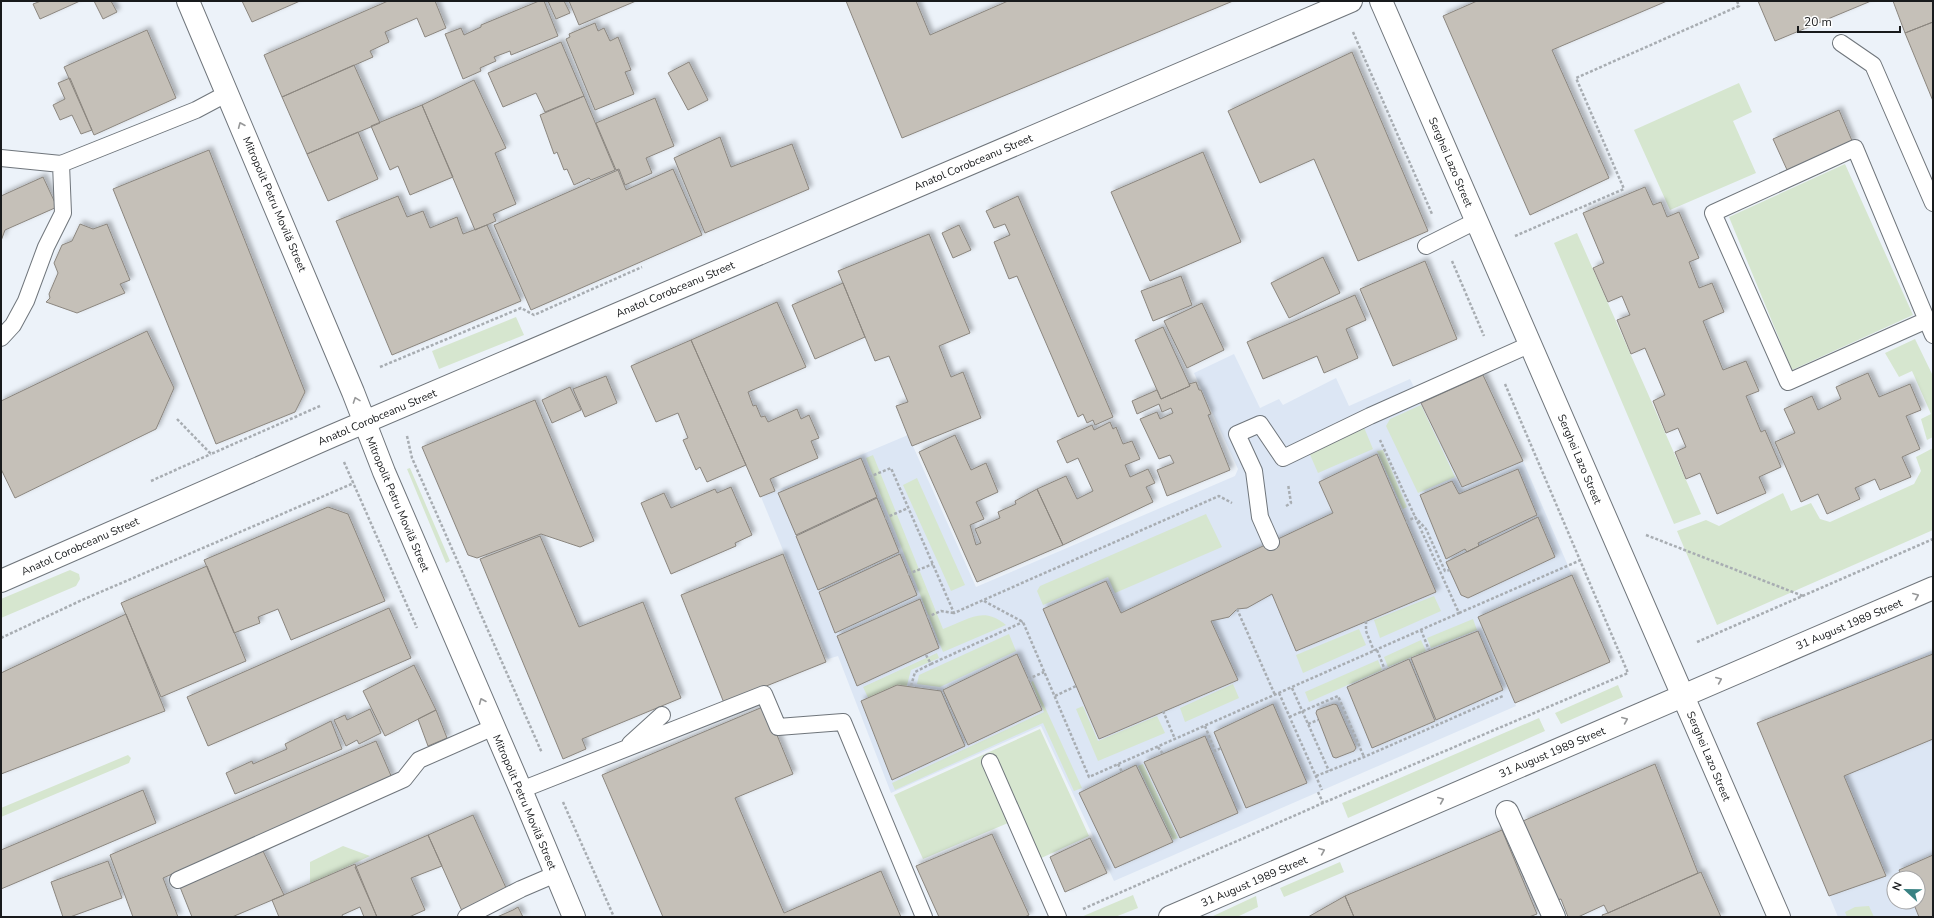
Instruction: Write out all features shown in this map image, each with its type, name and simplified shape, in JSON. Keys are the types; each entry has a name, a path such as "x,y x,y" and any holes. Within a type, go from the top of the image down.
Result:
{"street":[{"name":"Mitropolit Petru Movilă Street","path":"188,1 350,385 384,472 574,917"},
{"name":"Anatol Corobceanu Street","path":"1,581 332,436 1350,1"},
{"name":"Serghei Lazo Street","path":"1381,1 1684,695 1779,917"},
{"name":"31 August 1989 Street","path":"1170,917 1933,588"},
{"path":"1507,812 1554,917"}],"lane":[{"path":"1841,43 1873,65 1933,203"},
{"path":"1,158 61,164 196,110 228,93"},
{"path":"1927,320 1788,382 1713,213 1855,148 1927,320 1933,335"},
{"path":"1,338 13,325 26,301 46,247 63,213 61,164"},
{"path":"1426,246 1476,221"},
{"path":"1271,542 1260,517 1254,471 1237,434 1260,424 1284,458 1370,416 1531,344"},
{"path":"521,790 764,694 778,727 843,722 924,917"},
{"path":"623,750 662,715"},
{"path":"178,880 404,779 419,760 494,727"},
{"path":"990,762 1058,917"},
{"path":"466,917 521,889 556,874"}],"path":[{"path":"1514,237 1624,189 1576,78 1739,6 1737,1"},
{"path":"380,367 522,308 534,315 642,267"},
{"path":"177,419 211,454 320,406"},
{"path":"398,408 412,458 614,917"},
{"path":"1370,416 1459,613"},
{"path":"332,436 420,634"},
{"path":"927,617 941,611 954,613 984,601 1218,496 1260,517 1291,503 1284,458"},
{"path":"869,477 891,468 954,613"},
{"path":"1,638 90,597 384,472"},
{"path":"885,518 908,508"},
{"path":"1406,522 1415,517"},
{"path":"1415,517 1426,529 1445,571 1450,570"},
{"path":"1646,535 1803,596"},
{"path":"1697,642 1933,539"},
{"path":"984,601 1023,622 1089,777 1581,560"},
{"path":"908,574 933,564"},
{"path":"1237,609 1275,695"},
{"path":"1366,621 1366,631 1385,670"},
{"path":"911,686 915,672 1023,622"},
{"path":"1421,630 1429,650"},
{"path":"926,655 930,664"},
{"path":"1028,679 1044,672"},
{"path":"1080,911 1323,803 1628,673"},
{"path":"1055,696 1076,686"},
{"path":"1292,688 1329,771"},
{"path":"1279,693 1316,776 1323,803"},
{"path":"1289,717 1338,696 1364,757"},
{"path":"1316,776 1364,757 1503,696"},
{"path":"1163,711 1175,739"},
{"path":"1308,724 1318,720"},
{"path":"1205,726 1215,751 1221,748"},
{"path":"1158,746 1163,754"},
{"path":"1118,764 1122,772"}],"shaded area":[{"path":"1234,354 1260,408 1279,399 1283,405 1336,378 1349,406 1410,379 1462,487 1523,461 1572,575 1478,617 1516,706 1114,881 1041,726 891,793 838,656 828,659 761,497 908,435 976,587 1235,476 1238,469 1194,373"},
{"path":"1933,650 1933,917 1838,917 1757,723"}],"green space":[{"path":"1739,83 1752,112 1733,121 1756,173 1670,210 1634,130"},
{"path":"1845,164 1913,315 1792,370 1729,217"},
{"path":"1577,233 1701,514 1674,524 1554,243"},
{"path":"516,317 524,335 439,369 432,351"},
{"path":"1915,339 1933,376 1933,437 1927,440 1921,419 1931,414 1912,371 1899,377 1885,353"},
{"path":"1421,405 1455,477 1418,493 1386,426 1390,419"},
{"path":"1363,425 1373,449 1318,473 1308,450"},
{"path":"1933,448 1933,530 1717,625 1677,531 1706,520 1719,526 1783,493 1791,511 1811,503 1820,519 1830,522 1914,484 1921,471 1916,457"},
{"path":"1383,450 1407,507 1403,509 1377,451"},
{"path":"873,455 943,629 974,616 982,615 997,619 1006,625 943,652 866,458"},
{"path":"410,468 450,561 446,563 407,469"},
{"path":"917,478 965,585 951,591 903,485"},
{"path":"1206,514 1222,547 1115,593 1108,577 1043,605 1037,591 1040,586"},
{"path":"70,570 79,574 80,579 76,586 1,618 1,599"},
{"path":"1434,596 1441,611 1380,638 1374,620"},
{"path":"1473,619 1477,630 1431,648 1427,638"},
{"path":"1359,629 1366,645 1303,673 1296,655"},
{"path":"1009,634 1016,651 940,687 917,684 919,675"},
{"path":"1421,640 1426,651 1388,667 1384,657"},
{"path":"937,653 939,658 911,670 904,696 874,710 863,687"},
{"path":"1378,660 1382,670 1309,702 1305,692"},
{"path":"1033,681 1082,788 1074,791 1043,723 895,790 892,783 1044,712 1031,682"},
{"path":"1233,684 1239,698 1185,722 1180,708"},
{"path":"1618,685 1623,697 1561,724 1555,713"},
{"path":"1083,706 1098,741 1157,716 1165,733 1098,761 1076,709"},
{"path":"1539,718 1545,731 1348,818 1342,803"},
{"path":"1040,729 1089,836 1037,860 1008,823 923,859 894,795"},
{"path":"128,755 131,758 129,763 1,817 1,808"},
{"path":"1143,764 1178,838 1173,840 1138,766"},
{"path":"343,846 370,856 310,884 310,862"},
{"path":"1340,862 1344,872 1284,897 1280,888"},
{"path":"1133,895 1138,908 1115,917 1081,917"},
{"path":"1256,896 1258,907 1237,917 1211,917"},
{"path":"1869,906 1874,917 1847,917 1845,912 1855,907"}],"building":[{"path":"41,1 80,1 40,19 33,4"},
{"path":"94,1 111,1 117,12 103,19"},
{"path":"242,1 300,1 252,22"},
{"path":"388,1 435,1 446,28 425,37 417,18 385,32 389,42 370,51 373,57 282,97 264,55"},
{"path":"539,1 544,1 558,36 511,55 510,51 494,57 496,61 480,68 481,71 463,79 445,34 461,28 464,35 481,27 481,25"},
{"path":"548,1 564,1 570,13 556,19"},
{"path":"569,1 636,1 579,25"},
{"path":"846,1 916,1 930,35 1008,1 1233,1 902,138"},
{"path":"1477,1 1667,1 1552,50 1609,178 1530,215 1443,16"},
{"path":"1758,1 1871,1 1775,41"},
{"path":"1893,1 1933,1 1933,22 1905,33"},
{"path":"1933,22 1933,101 1905,33"},
{"path":"595,23 598,31 604,28 610,41 618,37 631,70 625,72 634,94 595,110 566,39 570,37 569,34"},
{"path":"147,30 176,98 94,135 64,67"},
{"path":"561,42 584,96 545,112 536,93 503,107 488,73"},
{"path":"1352,52 1428,231 1358,261 1314,159 1260,183 1228,111"},
{"path":"689,62 708,100 688,110 668,73"},
{"path":"354,65 380,123 307,154 282,97"},
{"path":"70,78 92,130 81,134 72,115 60,120 53,105 65,99 58,83"},
{"path":"474,80 506,148 495,153 516,204 493,214 496,221 475,230 422,105"},
{"path":"584,96 615,170 591,180 589,178 574,185 567,169 564,170 557,152 554,154 540,115"},
{"path":"655,98 674,146 646,158 652,173 625,185 619,169 616,170 596,123"},
{"path":"422,105 453,177 410,195 398,166 390,170 371,126"},
{"path":"1839,110 1853,143 1788,172 1773,139"},
{"path":"358,132 378,179 328,201 307,154"},
{"path":"720,137 731,167 792,144 809,189 705,233 674,158"},
{"path":"209,150 305,392 295,412 216,444 113,189"},
{"path":"1203,152 1241,242 1150,281 1111,192"},
{"path":"673,169 702,235 531,310 494,225 618,170 626,190"},
{"path":"43,177 57,207 5,230 1,241 1,196"},
{"path":"1645,187 1653,205 1661,202 1667,217 1679,212 1699,258 1689,262 1699,288 1712,283 1724,312 1703,321 1723,370 1746,361 1759,391 1746,396 1761,432 1765,430 1781,467 1759,477 1766,493 1717,514 1700,473 1686,479 1675,452 1686,447 1678,428 1666,433 1653,401 1665,395 1645,348 1631,354 1617,320 1630,315 1622,296 1608,302 1593,268 1604,263 1583,213"},
{"path":"398,196 407,217 423,211 430,228 457,217 463,234 487,225 521,301 392,355 336,221"},
{"path":"1018,196 1113,417 1095,425 1093,420 1087,423 1083,414 1078,417 1017,276 1009,279 994,242 1010,235 1005,224 994,228 986,211"},
{"path":"80,224 93,229 107,224 130,280 120,284 125,293 77,313 46,302 50,298 49,294 58,273 54,263 62,245 72,241"},
{"path":"959,225 971,250 953,258 942,233"},
{"path":"929,234 970,333 939,346 951,377 963,372 981,418 912,446 896,406 908,402 889,356 875,361 838,271"},
{"path":"1323,257 1340,293 1289,318 1271,283"},
{"path":"1425,261 1457,339 1393,366 1360,289"},
{"path":"1181,276 1192,305 1153,321 1141,291"},
{"path":"843,283 865,337 815,359 792,305"},
{"path":"1355,295 1366,320 1346,329 1358,358 1324,373 1317,356 1263,379 1247,342"},
{"path":"777,302 806,367 748,392 753,406 756,405 761,417 765,416 768,422 797,409 801,419 809,415 819,438 811,441 818,458 770,479 775,491 760,497 691,340"},
{"path":"1202,303 1224,350 1187,368 1164,321"},
{"path":"1163,327 1190,386 1161,399 1135,340"},
{"path":"147,331 174,388 156,429 15,498 1,469 1,401"},
{"path":"691,340 746,465 707,482 700,467 696,470 683,440 688,438 678,413 656,422 631,366"},
{"path":"1868,373 1879,397 1910,384 1921,410 1906,416 1920,449 1902,457 1911,477 1880,490 1875,479 1855,488 1860,499 1827,514 1818,494 1801,502 1775,442 1795,433 1784,409 1812,396 1818,410 1841,399 1836,387"},
{"path":"1483,375 1523,461 1462,487 1421,403"},
{"path":"606,376 617,403 585,417 573,389"},
{"path":"1196,382 1211,414 1208,415 1230,470 1167,496 1157,470 1174,463 1170,455 1159,459 1140,419 1157,412 1160,419 1173,413 1171,408 1162,412 1159,404 1137,414 1132,401 1157,390 1161,399 1190,386 1189,384"},
{"path":"570,387 581,410 552,423 542,400"},
{"path":"535,400 594,541 580,547 541,534 477,558 468,555 422,447"},
{"path":"1110,422 1113,429 1116,427 1123,444 1132,441 1140,459 1125,465 1130,477 1148,469 1155,483 1146,487 1153,502 1063,545 1037,489 1066,476 1077,499 1093,491 1078,458 1067,463 1057,441 1092,425 1094,430"},
{"path":"955,435 971,470 986,463 998,492 976,502 984,519 970,525 976,545 981,543 975,529 1000,518 998,512 1016,504 1015,501 1037,489 1063,545 977,582 919,452"},
{"path":"1377,454 1436,592 1296,651 1272,594 1247,608 1237,609 1229,617 1211,621 1238,680 1099,739 1043,609 1106,581 1121,613 1333,513 1319,482"},
{"path":"861,458 877,497 796,535 778,493"},
{"path":"1518,469 1537,515 1478,543 1479,546 1467,552 1465,549 1446,559 1420,495 1452,481 1459,494"},
{"path":"731,487 752,535 735,543 736,546 671,574 641,503 664,493 671,508 715,489 717,493"},
{"path":"877,498 899,552 818,590 796,536"},
{"path":"328,507 348,514 385,601 291,640 278,609 258,617 260,623 234,633 204,560"},
{"path":"1538,517 1555,557 1468,598 1461,595 1446,562"},
{"path":"540,536 579,627 643,602 681,698 582,739 586,749 563,759 480,559"},
{"path":"783,554 826,662 724,703 681,595"},
{"path":"900,554 917,595 835,633 819,592"},
{"path":"207,566 246,661 161,697 121,603"},
{"path":"1572,575 1610,662 1515,703 1478,617"},
{"path":"920,599 939,648 857,686 837,636"},
{"path":"389,608 411,658 208,746 187,697"},
{"path":"126,614 165,711 1,774 1,673"},
{"path":"1478,631 1503,690 1436,720 1411,658"},
{"path":"1017,654 1042,710 968,745 943,690"},
{"path":"1933,654 1933,739 1844,776 1886,876 1829,896 1757,723"},
{"path":"1409,659 1435,721 1372,748 1347,687"},
{"path":"414,665 436,710 385,736 363,691"},
{"path":"897,685 941,691 965,746 892,780 861,701"},
{"path":"1273,704 1307,783 1246,808 1214,732"},
{"path":"1334,704 1337,705 1356,748 1354,751 1336,758 1333,757 1316,713 1317,710"},
{"path":"765,706 793,774 735,798 784,913 881,871 901,917 663,917 602,775"},
{"path":"370,709 381,733 359,744 357,740 346,746 334,720 345,715 347,720"},
{"path":"436,710 447,738 428,746 418,719"},
{"path":"331,721 342,749 235,794 226,773 252,761 253,764 287,749 285,744"},
{"path":"1205,736 1238,813 1180,838 1144,762"},
{"path":"376,741 392,778 163,878 178,917 133,917 110,855"},
{"path":"1655,764 1698,873 1608,913 1604,905 1578,917 1568,917 1561,899 1557,900 1523,821"},
{"path":"1136,765 1173,842 1115,868 1079,793"},
{"path":"143,790 156,823 1,889 1,850"},
{"path":"473,815 507,890 462,911 428,835"},
{"path":"1502,830 1537,914 1529,917 1354,917 1345,896"},
{"path":"992,834 1029,915 1025,917 939,917 916,866"},
{"path":"428,835 442,866 411,878 425,910 409,917 377,917 355,867"},
{"path":"1090,838 1107,873 1065,892 1050,857"},
{"path":"263,851 284,895 232,917 192,917 180,887"},
{"path":"1933,855 1933,917 1919,917 1916,910 1926,910 1926,870 1899,870"},
{"path":"108,861 122,898 70,917 63,917 51,882"},
{"path":"355,864 377,917 364,917 360,907 342,915 343,917 279,917 272,900"},
{"path":"1701,872 1721,917 1603,917 1602,915 1608,913"},
{"path":"1345,896 1354,917 1308,917"},
{"path":"518,907 523,917 497,917 513,910"}]}
